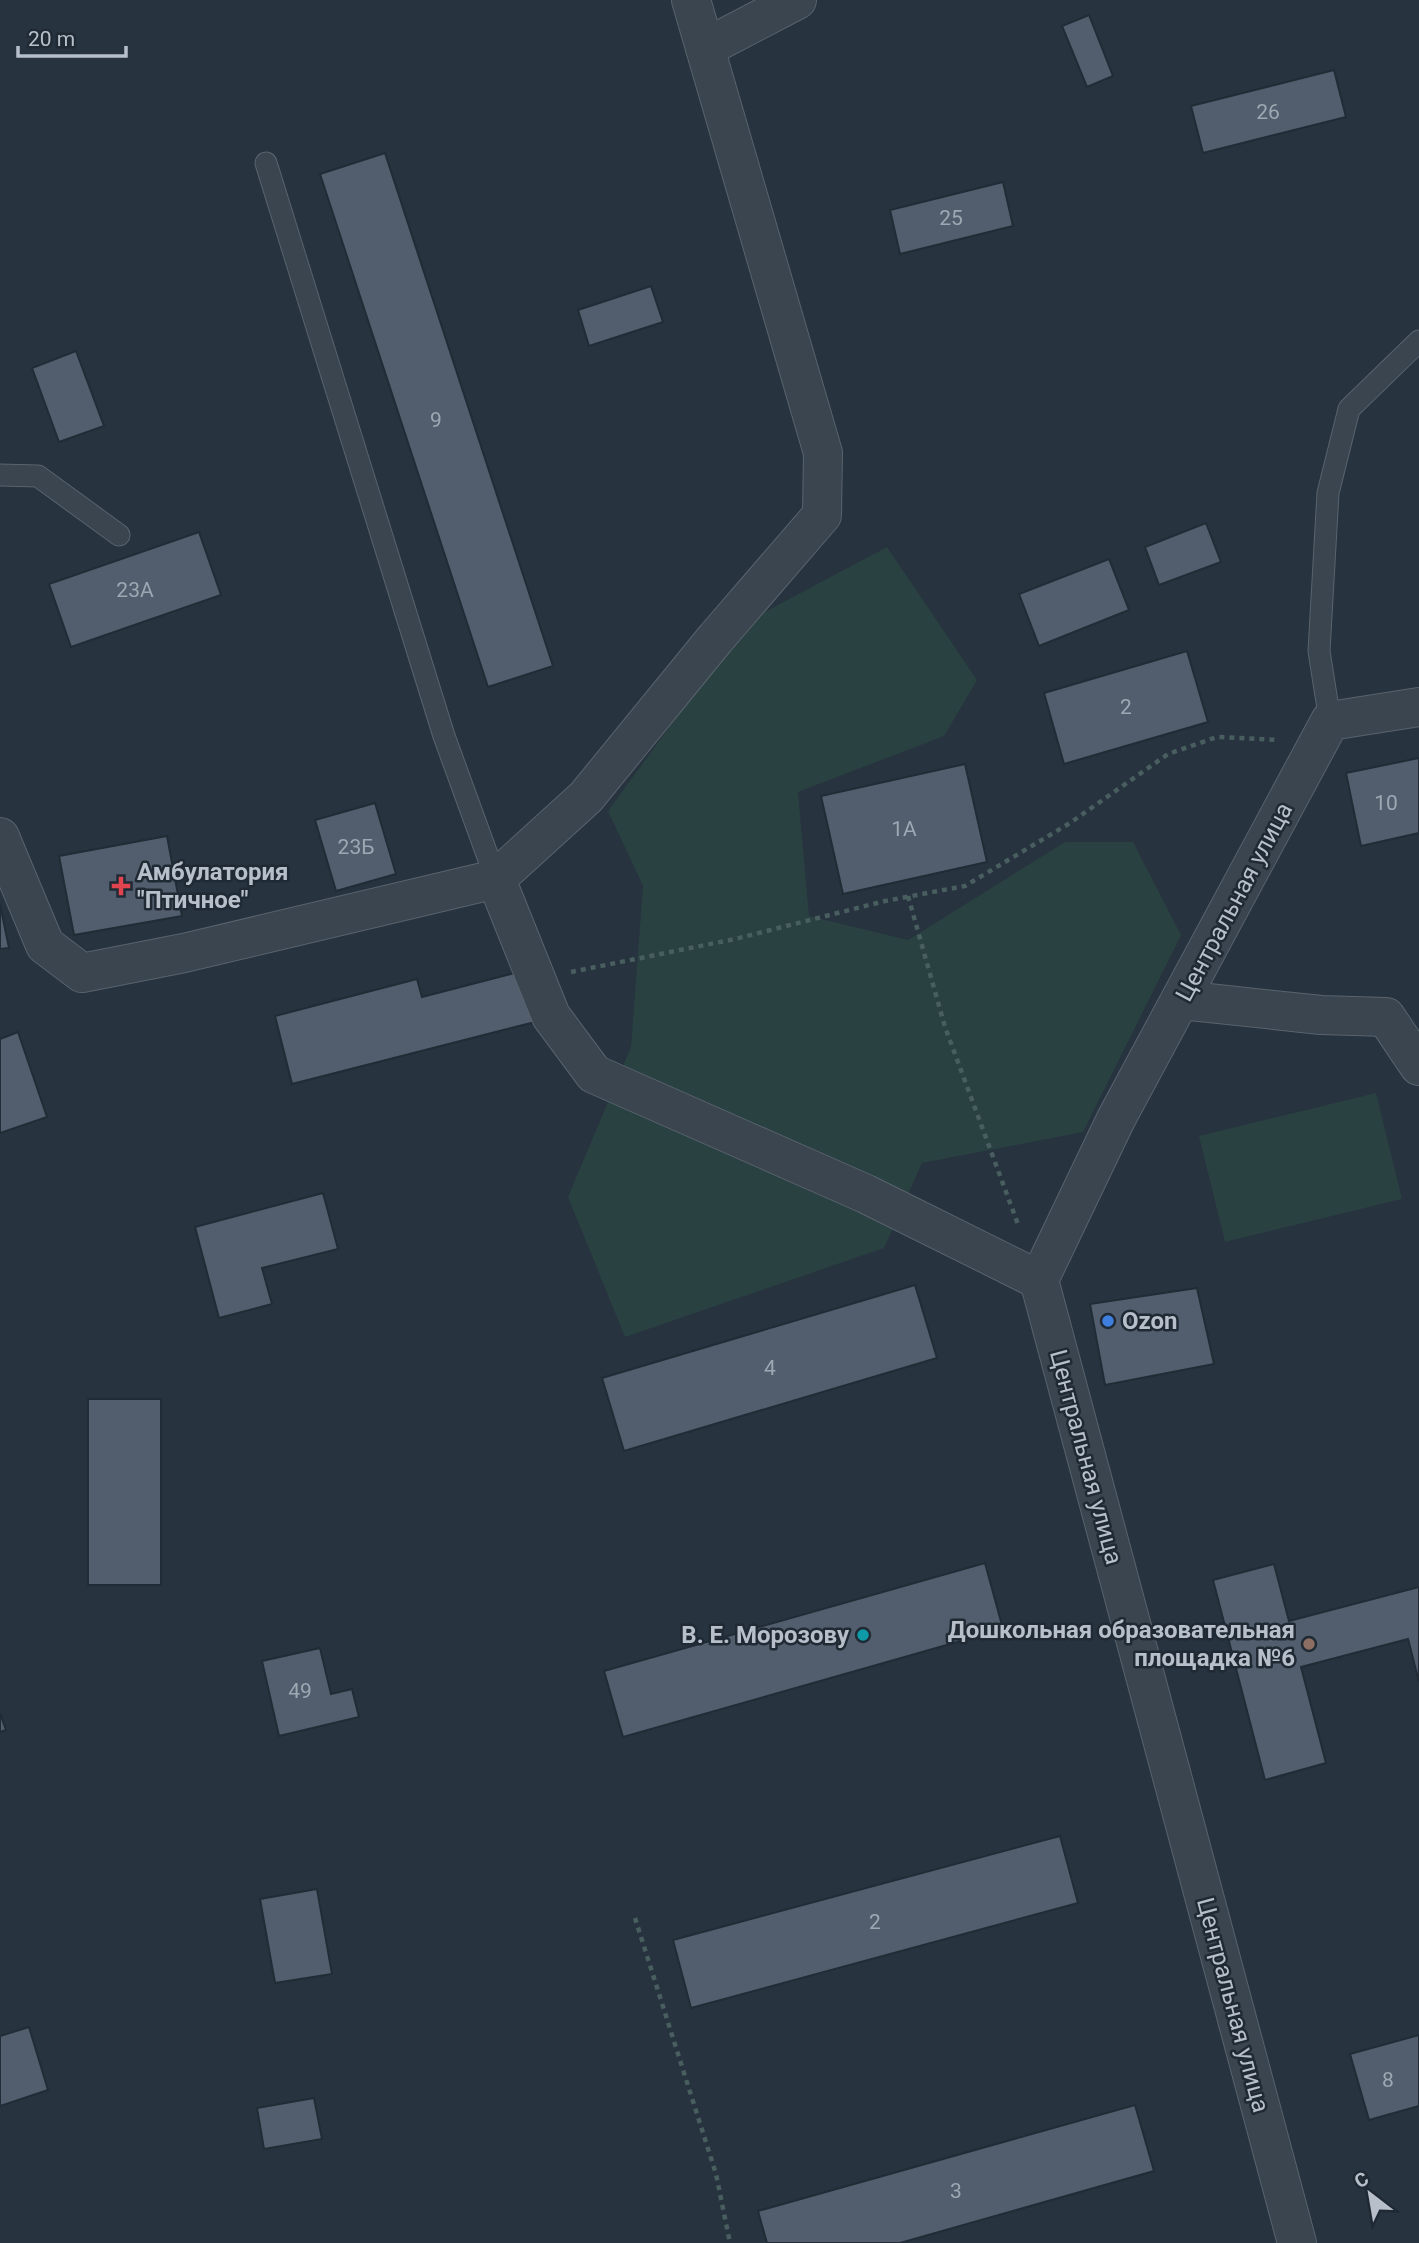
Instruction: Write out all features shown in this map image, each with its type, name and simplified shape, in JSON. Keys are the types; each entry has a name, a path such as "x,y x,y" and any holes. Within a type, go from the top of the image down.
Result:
{"street":[{"path":"0,837 45,945 82,972 184,953 496,879 586,797 715,639 822,515 823,453 691,0"},
{"path":"705,48 797,0"},
{"path":"1324,732 1419,707"},
{"name":"Центральная улица","path":"1297,2243 1039,1280 1116,1119 1324,732"},
{"path":"496,879 551,1016 594,1074 866,1194 1039,1280"},
{"path":"1181,1000 1321,1015 1386,1017 1419,1066"}],"lane":[{"path":"266,163 444,736 496,879"},
{"path":"1324,732 1319,651 1328,493 1349,409 1419,341"},
{"path":"0,475 38,476 119,535"}],"path":[{"path":"536,979 735,939 908,896 965,886 1070,823 1168,754 1217,737 1324,732"},
{"path":"908,896 945,1027 1039,1280"},
{"path":"635,1917 716,2174 730,2243"}],"green space":[{"path":"887,547 977,680 944,736 798,792 809,916 908,940 1065,842 1133,842 1181,935 1083,1132 922,1163 884,1248 625,1337 568,1197 631,1047 643,886 608,811 746,622"},
{"path":"1376,1093 1402,1199 1225,1242 1199,1136"}],"building":[{"path":"1089,15 1113,76 1087,87 1062,26"},
{"path":"1334,70 1346,117 1203,153 1191,106"},
{"path":"385,153 553,666 488,687 320,174"},
{"path":"1003,182 1013,226 900,254 890,210"},
{"path":"651,286 663,322 589,346 578,310"},
{"path":"76,351 104,426 59,442 32,368"},
{"path":"1206,523 1221,562 1159,585 1145,547"},
{"path":"199,532 221,595 71,647 49,584"},
{"path":"1109,559 1129,610 1039,646 1019,594"},
{"path":"1187,651 1208,722 1064,764 1044,693"},
{"path":"1419,758 1419,833 1361,846 1346,773"},
{"path":"965,764 987,862 843,894 821,796"},
{"path":"375,803 396,874 336,891 315,820"},
{"name":"Амбулатория \"Птичное\"","path":"167,836 182,916 74,935 59,856"},
{"path":"0,904 9,948 0,949"},
{"path":"522,971 535,1022 292,1084 275,1016 417,979 422,997"},
{"path":"18,1032 47,1117 0,1133 0,1039"},
{"path":"323,1193 338,1249 262,1268 272,1304 219,1318 195,1227"},
{"path":"915,1285 937,1358 624,1451 602,1378"},
{"path":"1197,1288 1214,1364 1105,1385 1090,1304"},
{"path":"88,1399 161,1399 161,1585 88,1585"},
{"path":"985,1563 1003,1629 623,1737 604,1671"},
{"path":"1274,1564 1289,1621 1419,1587 1419,1682 1408,1639 1301,1667 1326,1763 1265,1780 1213,1580"},
{"path":"320,1648 331,1694 352,1689 359,1717 279,1736 262,1661"},
{"path":"0,1713 6,1730 0,1732"},
{"path":"1060,1836 1078,1903 691,2008 673,1940"},
{"path":"317,1889 332,1974 275,1983 260,1899"},
{"path":"29,2027 48,2090 0,2106 0,2036"},
{"path":"1419,2035 1419,2106 1369,2120 1350,2054"},
{"path":"314,2098 322,2139 264,2149 257,2108"},
{"path":"1135,2105 1154,2171 900,2243 767,2243 758,2211"}],"place":[{"name":"Амбулатория \"Птичное\"","path":"121,886"},
{"name":"Ozon","path":"1108,1321"},
{"name":"В. Е. Морозову","path":"863,1635"},
{"name":"Дошкольная образовательная площадка №6","path":"1309,1644"}]}
